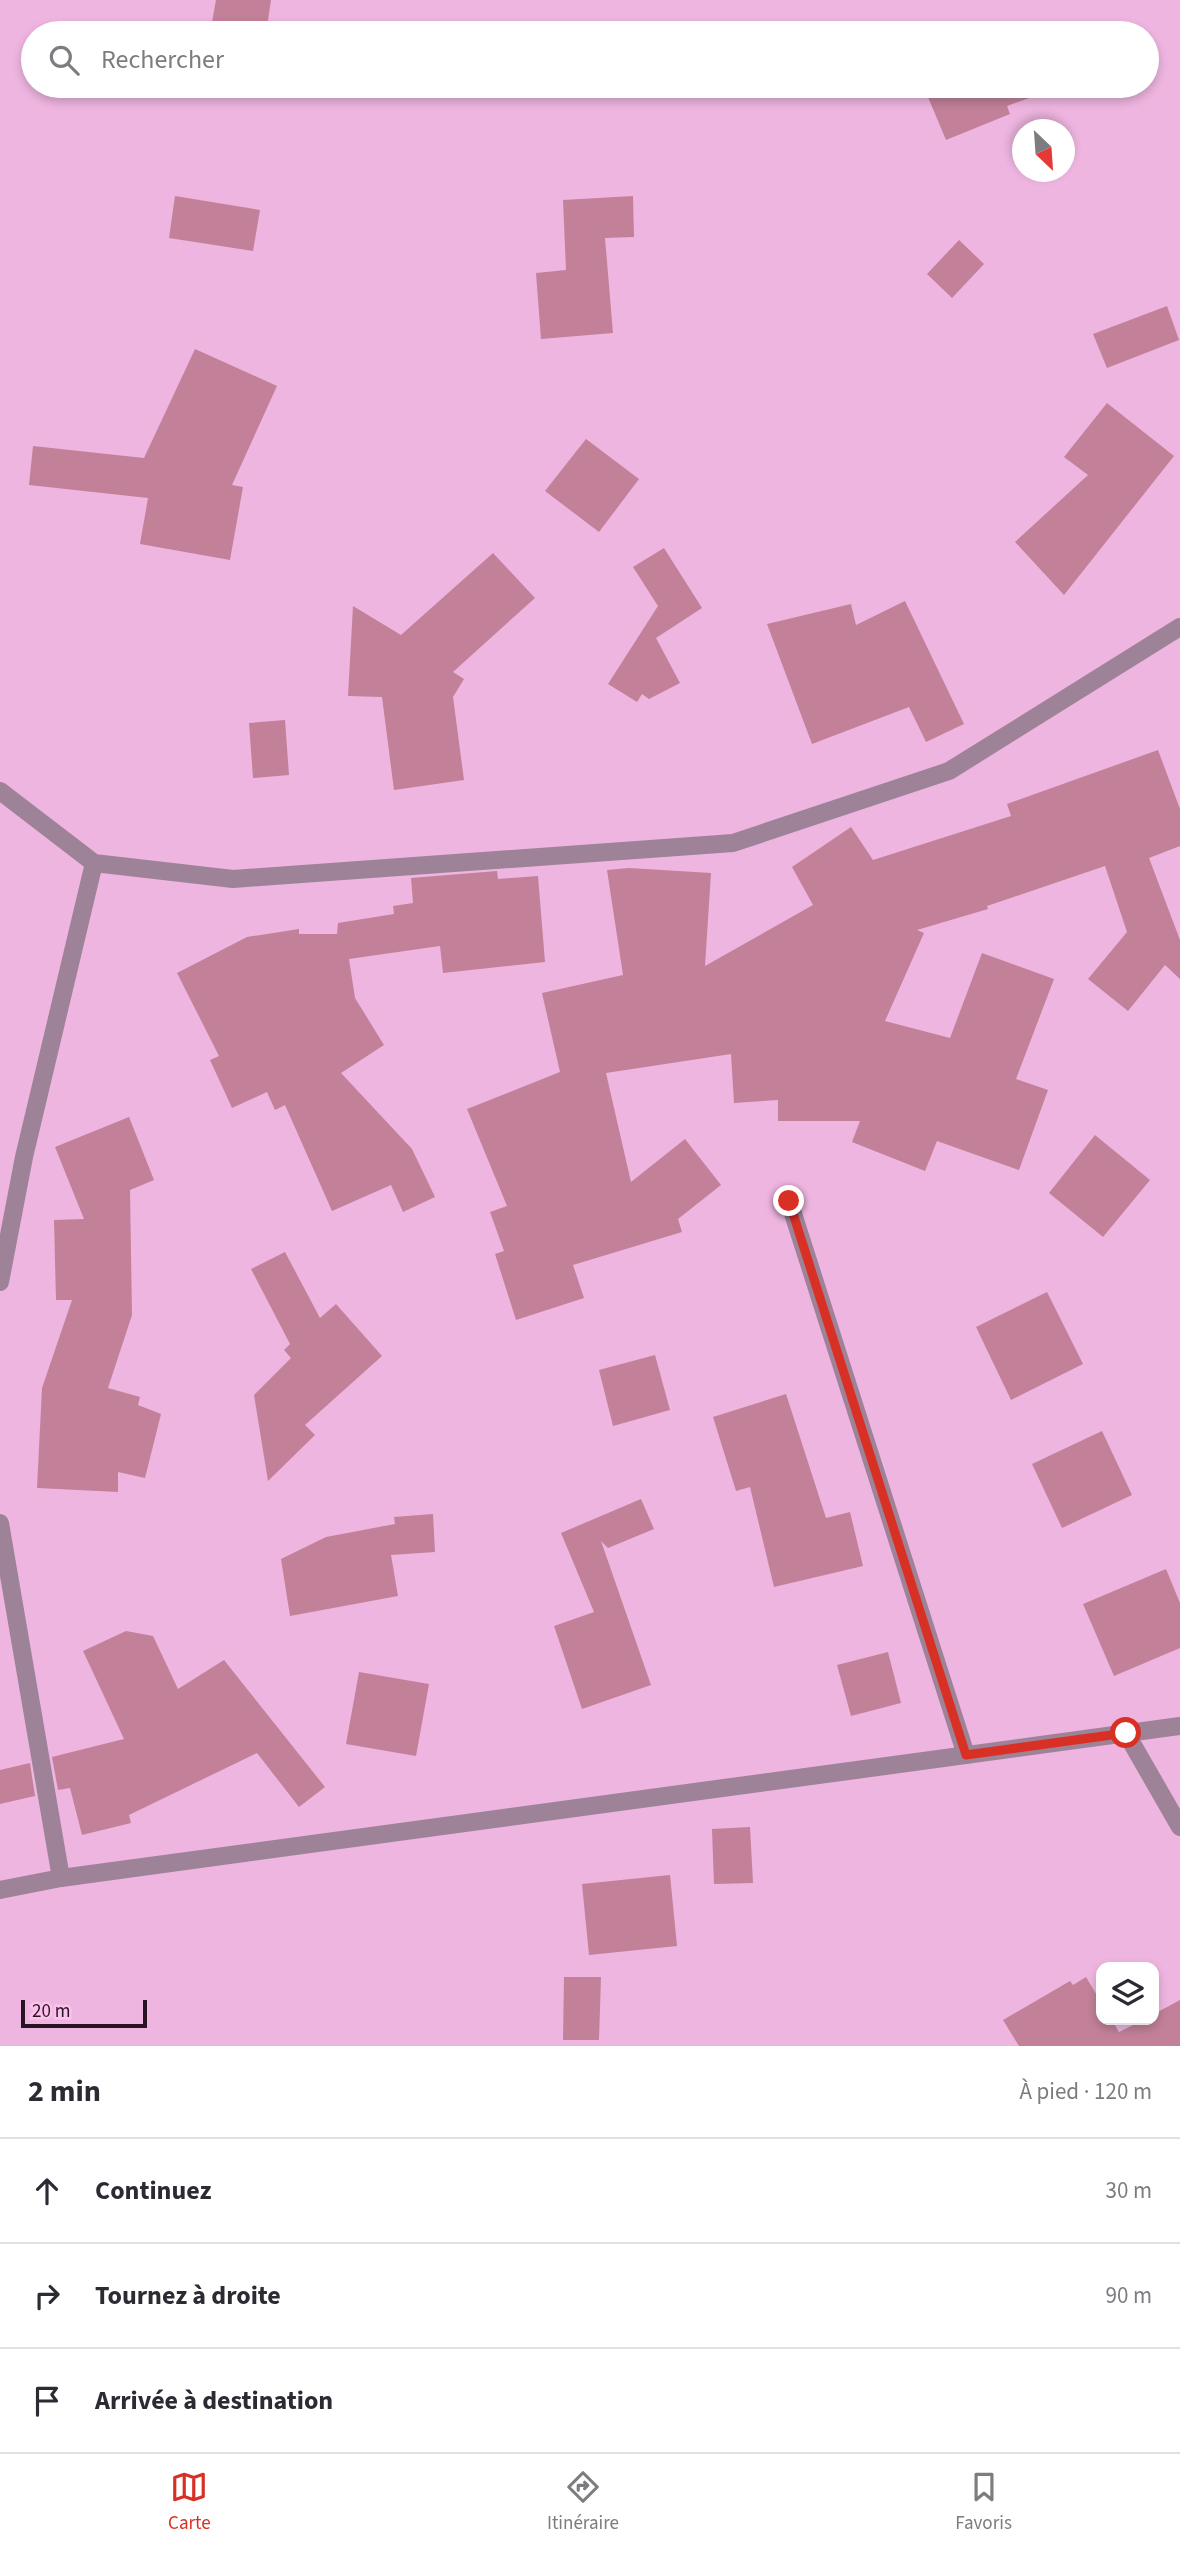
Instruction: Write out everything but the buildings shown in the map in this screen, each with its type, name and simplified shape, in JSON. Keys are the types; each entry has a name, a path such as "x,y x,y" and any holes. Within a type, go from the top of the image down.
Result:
{"street":[{"path":"0,791 93,863 233,879 733,843 949,771 1180,627"},
{"path":"0,1282 24,1157 93,863"},
{"path":"789,1201 966,1755"},
{"path":"0,1523 61,1878"},
{"path":"0,1890 61,1878 1180,1726"},
{"path":"1126,1733 1180,1826"}],"route":[{"path":"789,1201 966,1755 1126,1733"}]}
